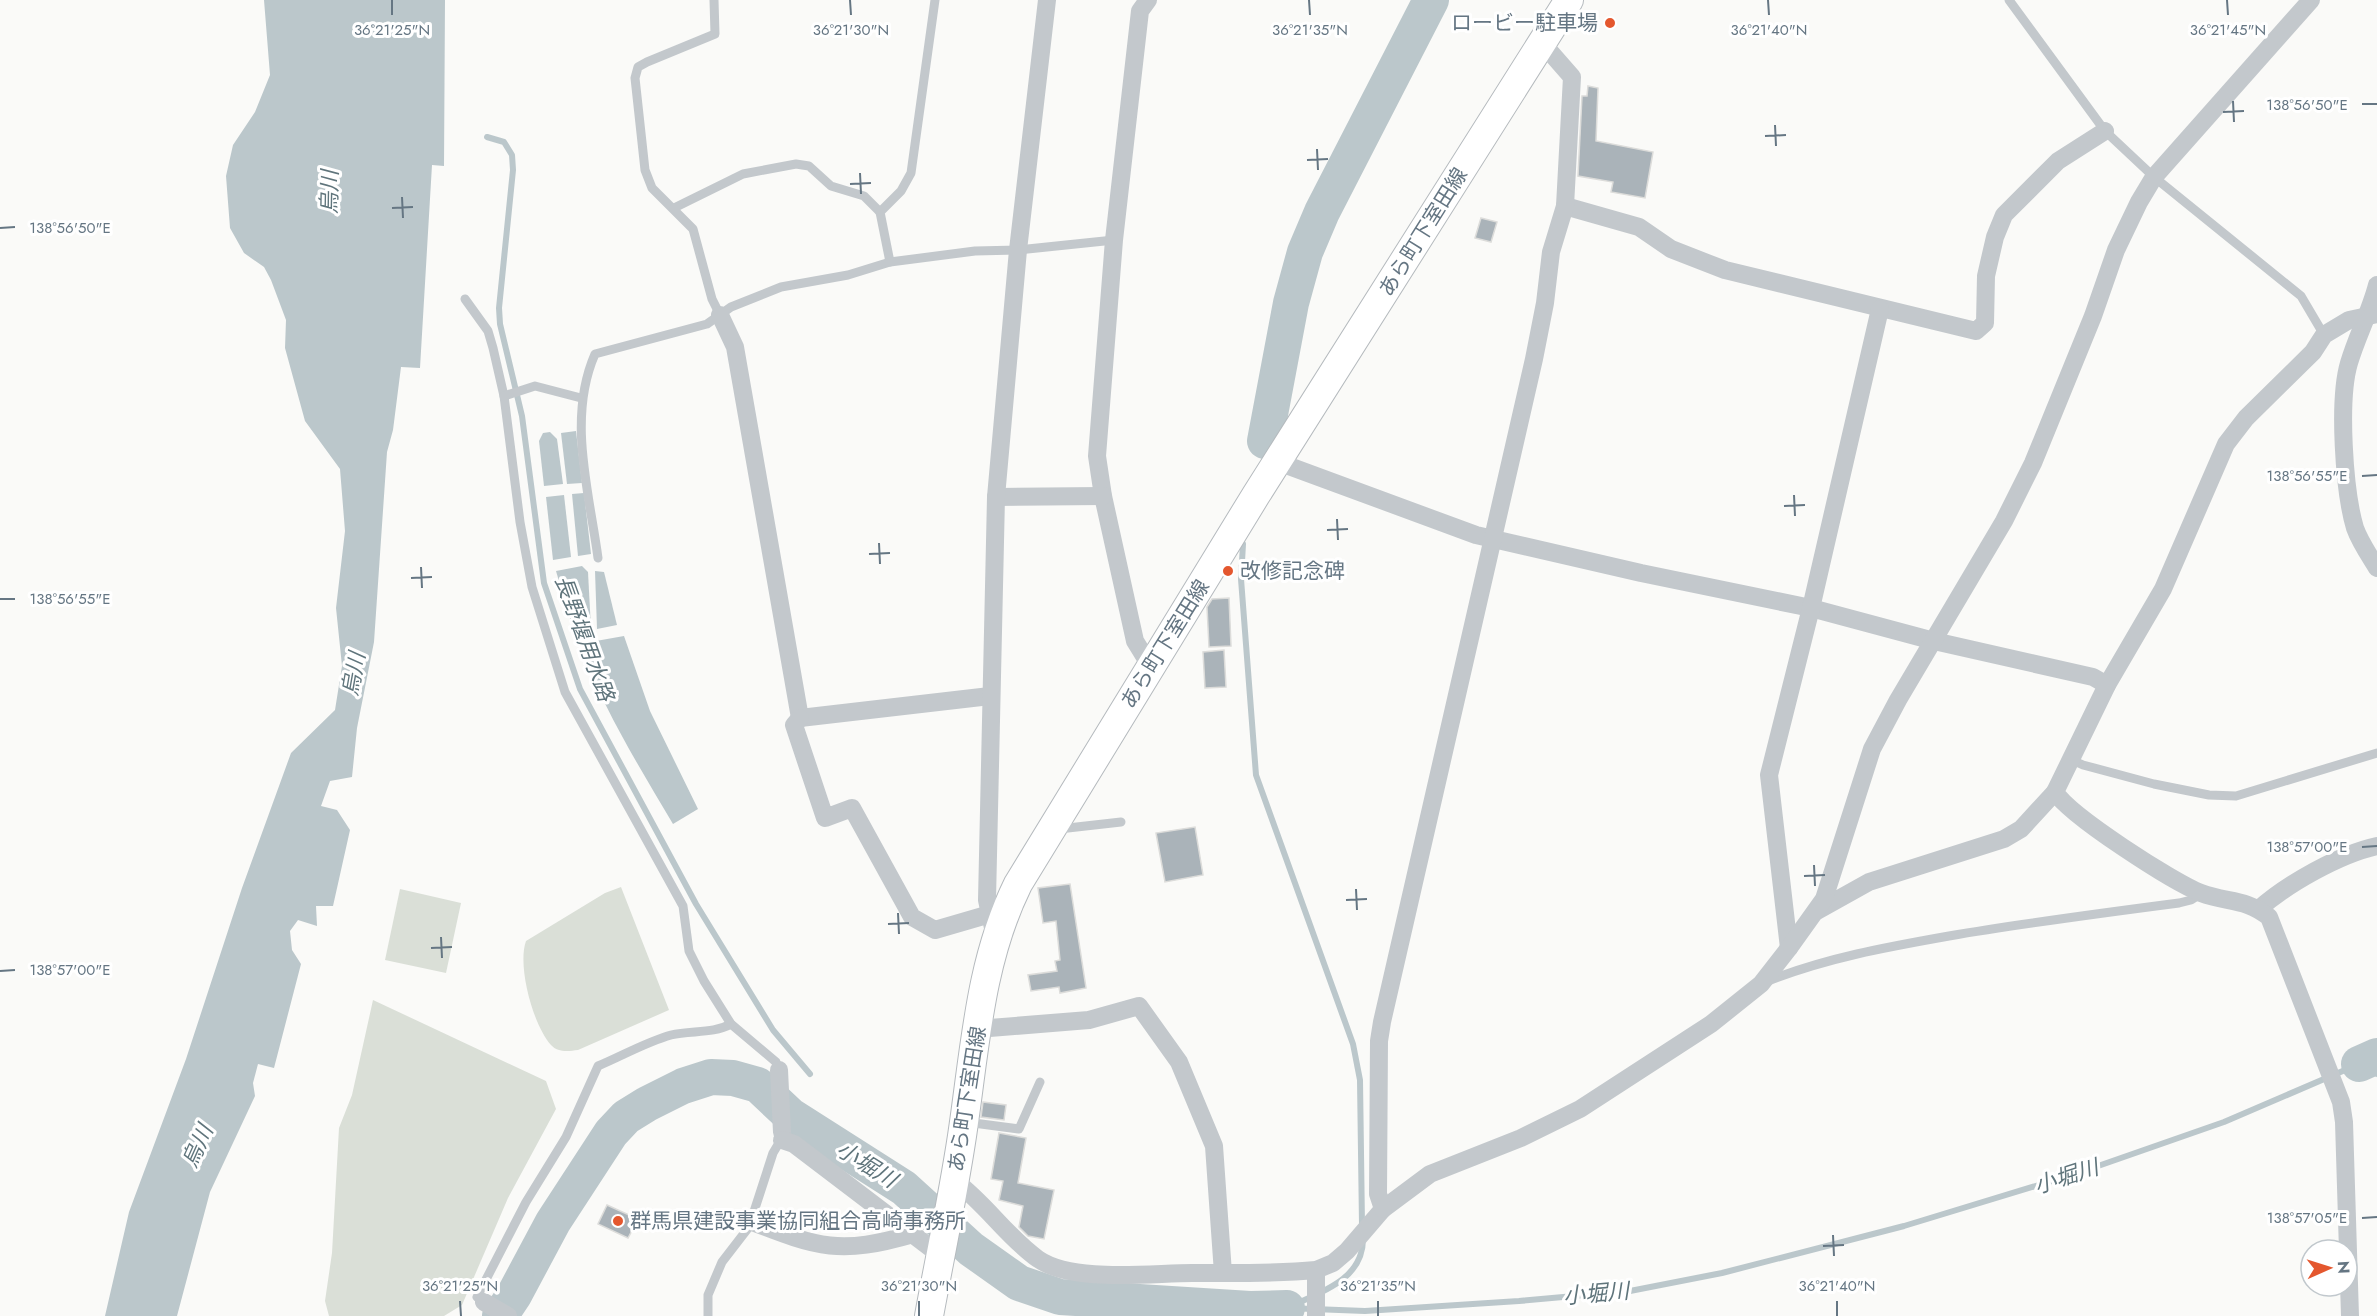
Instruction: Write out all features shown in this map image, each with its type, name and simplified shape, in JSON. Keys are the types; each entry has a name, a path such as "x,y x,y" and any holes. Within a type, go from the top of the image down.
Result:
{"main road":[{"name":"あら町下室田線","path":"929,1316 964,1122 993,925 1278,462 1569,0"}],"street":[{"path":"990,696 800,717 794,725 825,818 852,808 912,917 935,930 993,925 987,900 996,497 1018,250 1047,0"},
{"path":"1148,0 1140,11 1114,240 1097,433 1103,496 1135,641 1151,667"},
{"path":"953,1187 976,1197 1025,1249 1039,1260 1056,1267 1097,1274 1315,1275 1333,1263 1378,1216 1430,1174 1521,1138 1580,1108 1711,1024 1761,984 1824,899 1872,749 2004,521 2033,463 2089,326 2116,250 2139,202 2154,177 2311,0"},
{"path":"1378,1216 1379,1041 1382,1022 1494,538 1545,303 1551,252 1565,206 1572,77 1551,53 1539,48"},
{"path":"1565,206 1640,227 1671,249 1725,270 1976,331 1985,323 1986,276 1995,237 2004,215 2058,161 2105,131"},
{"path":"2377,285 2373,314 2349,363 2344,401 2345,445 2352,513 2363,546 2377,568"},
{"path":"1789,948 1769,775 1811,608 1880,309"},
{"path":"1814,912 1869,882 2004,839 2021,829 2055,792 2107,685 2163,589 2226,444 2246,418 2313,352 2324,335 2349,320 2373,314"},
{"path":"720,315 735,347 800,717"},
{"path":"1278,462 1382,502 1494,538 1641,573 1811,608 1934,641 2093,677 2107,685"},
{"path":"996,497 1103,496"},
{"path":"2055,792 2079,815 2165,875 2202,893 2250,904 2269,917 2338,1092 2344,1122 2350,1316"},
{"path":"2259,909 2272,897 2343,858 2377,846"},
{"path":"977,1029 1089,1020 1139,1006 1179,1062 1214,1146 1223,1273"},
{"path":"779,1070 782,1136 913,1234 941,1249"},
{"path":"750,1221 799,1240 830,1247 859,1248 913,1234"},
{"path":"1315,1275 1316,1316"},
{"path":"484,1302 508,1316"}],"lane":[{"path":"714,0 715,34 647,62 638,67 635,78 645,170 652,188 674,207 693,229 712,299 720,315"},
{"path":"880,212 901,191 911,173 935,0"},
{"path":"2009,0 2105,131 2154,177 2301,297 2324,335"},
{"path":"674,207 743,174 796,164 809,166 831,186 864,196 880,212 890,262"},
{"path":"598,558 580,430 581,398 595,354 707,324 731,307 781,287 848,275 890,262 975,251 1018,250 1114,240"},
{"path":"465,299 488,331 507,395 519,522 532,587 565,692 683,906 693,960 731,1024 770,1056 779,1070"},
{"path":"507,395 535,386 581,398"},
{"path":"2072,760 2154,784 2210,795 2236,796 2377,753"},
{"path":"1051,830 1121,822"},
{"path":"1761,984 1796,970 1872,950 2002,927 2179,903 2191,900 2202,893"},
{"path":"484,1302 477,1297 526,1202 566,1137 598,1066 659,1039 682,1033 722,1029 731,1024"},
{"path":"964,1122 1019,1129 1040,1082"},
{"path":"708,1316 708,1295 722,1262 750,1221 773,1153 782,1136"}],"shaded area":[{"path":"621,887 669,1010 578,1050 557,1049 544,1036 528,995 524,965 526,941 605,893"},
{"path":"400,889 461,903 446,973 385,960"},
{"path":"373,1000 546,1081 556,1109 508,1198 462,1305 444,1316 329,1316 325,1301 332,1253 339,1128 352,1095"}],"water":[{"name":"烏川","path":"264,0 445,0 444,166 432,165 420,368 401,367 393,430 387,452 374,642 357,728 352,777 330,781 321,806 337,810 350,830 333,906 316,906 317,926 298,920 290,931 292,950 301,964 274,1068 258,1064 253,1083 255,1096 210,1192 177,1316 105,1316 129,1212 186,1059 242,888 291,753 335,710 342,666 336,608 345,531 340,469 305,421 285,348 286,320 271,280 264,267 244,253 230,228 226,176 233,145 255,112 270,75"},
{"path":"576,431 582,483 567,484 561,433"},
{"path":"550,432 557,439 563,484 544,486 539,441 543,433"},
{"path":"584,493 591,554 578,556 572,494"},
{"path":"564,495 571,557 553,560 546,497"},
{"path":"582,566 588,572 591,629 579,631 572,625 556,571"},
{"path":"595,571 604,572 617,625 597,629"},
{"path":"624,636 650,711 698,809 673,824 610,714 579,644"}],"building":[{"path":"1588,86 1598,88 1596,141 1653,152 1645,198 1611,192 1613,182 1578,176 1582,96 1587,96"},
{"path":"1481,218 1497,222 1491,242 1475,238"},
{"path":"1229,598 1231,646 1209,647 1207,607 1212,599"},
{"path":"1224,650 1226,687 1205,688 1203,652"},
{"path":"1195,827 1203,875 1165,882 1156,833"},
{"path":"1070,884 1086,988 1060,993 1059,987 1031,991 1028,975 1057,971 1055,961 1060,960 1056,921 1043,923 1038,888"},
{"path":"983,1102 1006,1105 1004,1120 981,1117"},
{"path":"999,1133 1026,1138 1018,1183 1054,1190 1044,1239 1028,1236 1019,1227 1023,1206 999,1200 1003,1181 991,1179"},
{"name":"群馬県建設事業協同組合高崎事務所","path":"607,1205 638,1219 628,1238 598,1224"}],"waterway":[{"path":"1265,441 1291,303 1305,252 1322,212 1431,0"},
{"name":"長野堰用水路","path":"487,137 504,142 512,155 513,170 499,308 500,324 522,416 544,583 580,689 696,904 773,1030 810,1074"},
{"path":"1243,544 1241,579 1256,775 1353,1044 1360,1080 1362,1225"},
{"name":"小堀川","path":"2359,1064 2377,1056"},
{"name":"小堀川","path":"1287,1308 1365,1311 1519,1301 1630,1291 1722,1273 1904,1226 2078,1173 2224,1122 2359,1064 2377,1074"},
{"name":"小堀川","path":"500,1316 514,1295 553,1222 611,1133 626,1117 647,1104 683,1086 711,1077 733,1078 758,1085 791,1116 904,1188 971,1249 1019,1283 1060,1297 1250,1309 1287,1308"},
{"path":"1291,1306 1327,1289 1348,1274 1361,1253 1363,1239"}],"place":[{"name":"ロービー駐車場","path":"1610,23"},
{"name":"改修記念碑","path":"1228,571"},
{"name":"群馬県建設事業協同組合高崎事務所","path":"618,1221"}]}
